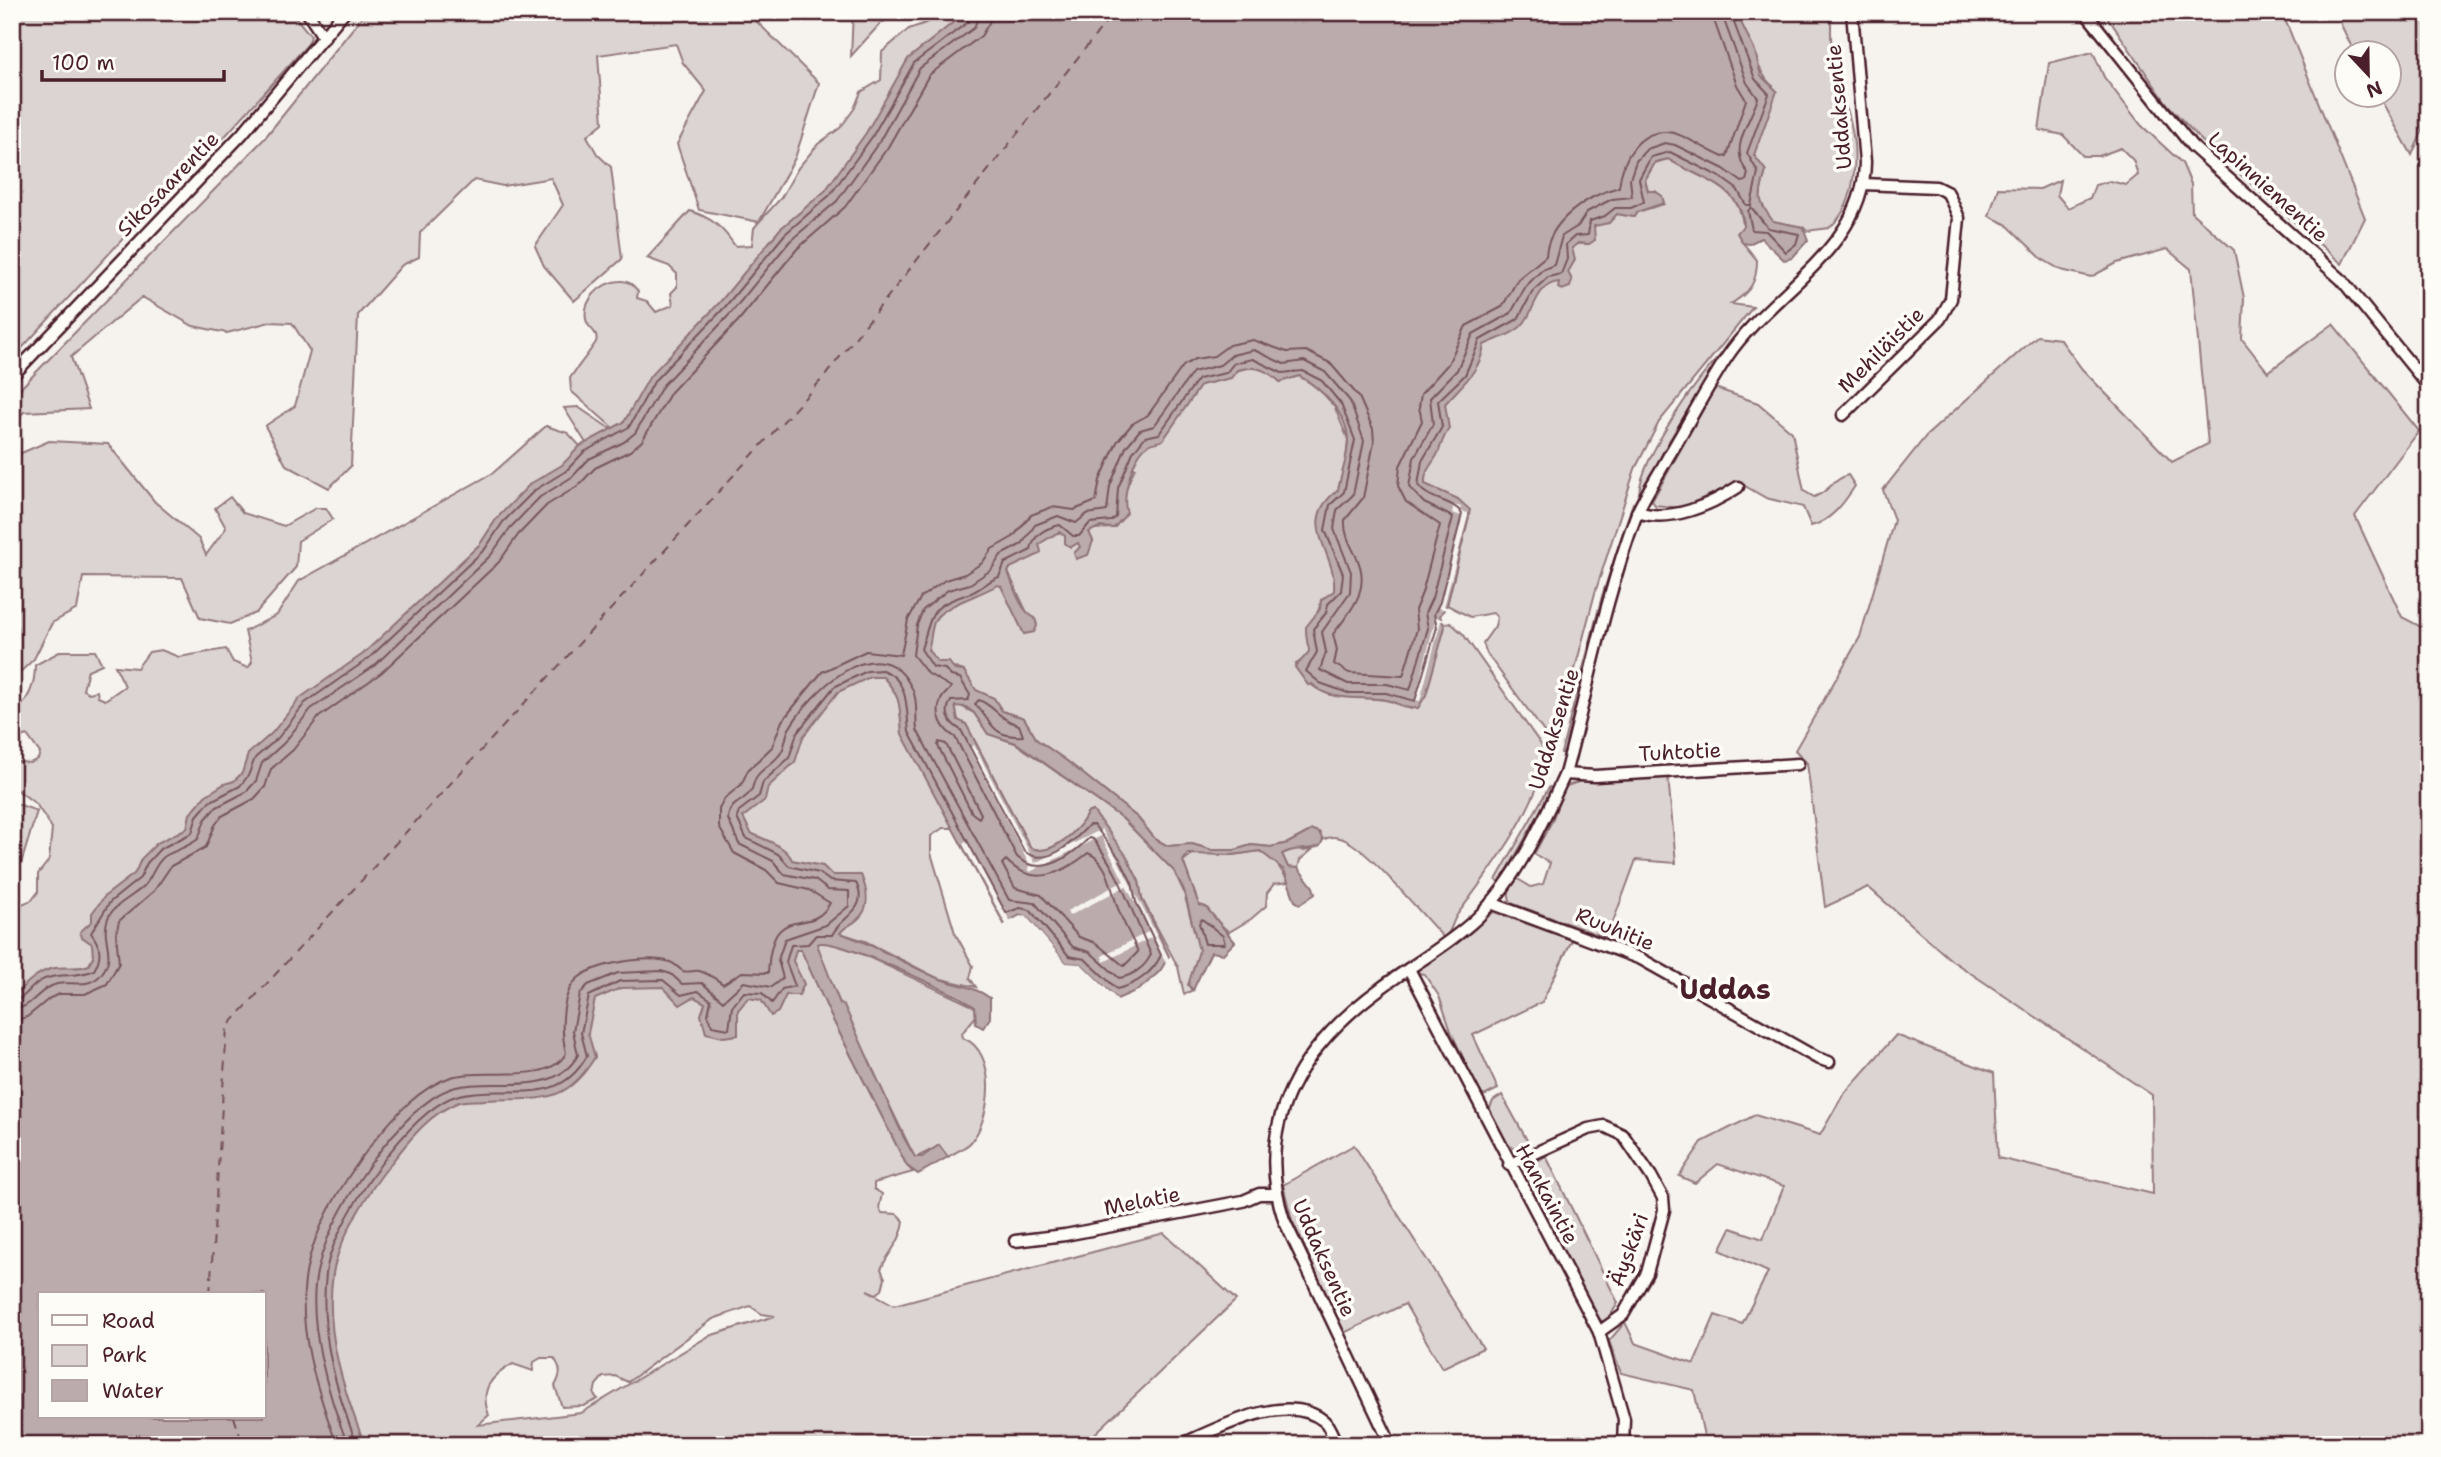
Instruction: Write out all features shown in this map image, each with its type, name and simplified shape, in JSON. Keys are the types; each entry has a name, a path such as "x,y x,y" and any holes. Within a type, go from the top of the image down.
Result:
{"street":[{"path":"307,12 324,38"},
{"name":"Sikosaarentie","path":"12,376 242,134 344,12"},
{"name":"Uddaksentie","path":"1391,1445 1332,1327 1284,1220 1275,1194 1278,1127 1295,1079 1333,1027 1474,920 1491,903 1527,847 1565,774 1637,512 1728,356 1758,318 1842,234 1863,184 1865,162 1852,12"},
{"name":"Lapinniementie","path":"2088,14 2192,146 2342,280 2429,387"},
{"name":"Mehiläistie","path":"1843,415 1940,319 1953,292 1956,260 1959,218 1948,193 1936,187 1863,184"},
{"path":"1637,512 1658,515 1689,510 1738,487"},
{"name":"Tuhtotie","path":"1565,774 1595,776 1798,764"},
{"name":"Ruuhitie","path":"1491,903 1641,959 1807,1053 1829,1062"},
{"name":"Hankaintie","path":"1409,969 1509,1165 1600,1332 1624,1419 1623,1445"},
{"name":"Äyskäri","path":"1509,1165 1588,1129 1604,1126 1623,1135 1651,1176 1662,1198 1664,1210 1647,1273 1623,1315 1600,1332"},
{"name":"Melatie","path":"1015,1241 1065,1235 1243,1200 1259,1194 1275,1194"},
{"path":"1180,1445 1258,1412 1281,1409 1311,1415 1325,1422 1337,1445"}],"green space":[{"path":"12,12 291,12 311,36 308,44 219,143 212,142 12,359"},
{"path":"366,12 747,12 819,83 795,158 759,222 699,210 677,144 706,91 683,63 676,44 598,55 603,123 587,136 597,154 611,167 622,259 574,301 544,266 535,246 563,205 551,178 503,186 474,180 420,233 419,257 402,265 358,315 351,466 329,488 286,465 265,426 295,406 310,351 292,323 270,322 227,333 193,326 142,297 71,357 89,409 24,412 12,423 12,397 263,140"},
{"path":"853,12 899,12 880,24 851,56"},
{"path":"938,12 1330,12 558,1009 796,930 830,1014 907,1166 913,1172 874,1183 874,1189 882,1194 879,1208 882,1213 897,1214 904,1221 898,1240 881,1269 885,1278 882,1290 876,1294 867,1290 894,1305 1164,1233 1236,1300 1083,1445 343,1445 320,1268 38,1292 39,1418 12,1445 12,908 32,900 38,892 38,874 49,860 52,828 36,804 12,786 12,761 30,763 38,759 40,753 27,735 21,737 14,714 30,692 35,665 61,651 95,651 102,664 88,670 83,690 89,693 97,691 98,697 105,700 125,686 115,666 137,668 149,652 161,650 179,657 226,649 233,662 248,668 252,662 245,631 277,615 299,581 493,473 546,426 568,433 580,446 586,443 564,408 578,407 609,428 612,427 571,391 570,378 596,342 594,331 587,323 589,300 606,285 623,281 634,287 638,291 637,298 647,301 656,312 673,305 671,293 677,287 677,274 669,266 647,258 690,211 716,224 735,246 752,245 754,228 781,198 798,168 818,144 840,128 854,109 861,92 881,80 882,52 909,29 929,22","holes":["750,1306 762,1314 775,1316 709,1336 581,1413 478,1425 489,1415 485,1398 489,1385 513,1364 533,1371 534,1362 541,1358 554,1358 559,1369 555,1386 562,1407 584,1406 598,1399 594,1395 596,1385 603,1377 615,1376 628,1382 713,1319"]},
{"path":"1736,12 1822,12 1831,23 1834,72 1838,90 1848,112 1855,157 1851,190 1846,204 1829,228 1807,231 1803,227 1772,221 1763,208 1760,197 1766,171 1753,155 1773,86 1758,64"},
{"path":"2104,12 2282,12 2365,218 2342,264 2200,139 2168,105"},
{"path":"2335,12 2429,12 2429,116 2412,155 2385,108 2402,108 2402,38 2347,38"},
{"path":"2093,52 2104,77 2141,125 2182,163 2191,184 2192,213 2234,250 2244,298 2242,339 2268,372 2333,324 2419,431 2355,516 2402,617 2429,631 2429,1445 1706,1445 1694,1390 1621,1373 1609,1341 1625,1322 1635,1343 1694,1364 1715,1315 1742,1324 1768,1272 1720,1250 1731,1228 1763,1239 1784,1186 1718,1164 1695,1183 1679,1176 1702,1142 1755,1115 1820,1135 1843,1095 1896,1035 1994,1073 1998,1158 2153,1194 2152,1095 1951,960 1868,887 1825,907 1807,763 1795,750 1860,637 1894,520 1883,490 1926,436 2037,336 2060,339 2082,369 2172,462 2208,444 2191,269 2167,249 2117,263 2091,277 2061,270 2042,259 2006,224 1989,216 1998,188 2040,189 2060,180 2057,195 2068,208 2090,198 2095,185 2110,181 2126,185 2138,175 2133,160 2121,148 2099,156 2083,156 2063,135 2039,130 2049,63"},
{"path":"1668,159 1711,181 1732,197 1739,209 1743,224 1743,243 1757,260 1757,268 1751,286 1731,304 1753,307 1659,422 1635,469 1595,593 1556,741 1550,740 1487,654 1483,643 1495,626 1497,617 1493,613 1470,617 1447,605 1469,517 1458,499 1424,484 1275,240 1589,244 1594,226 1617,214 1633,217 1637,212 1664,204 1662,196 1655,191 1648,192 1645,180 1655,163"},
{"path":"1727,349 1669,441 1642,494 1639,493 1642,477 1661,438 1702,377"},
{"path":"1252,366 1271,373 1280,381 1299,376 1318,386 1335,408 1348,439 1334,591 1321,600 1309,629 1308,642 1311,651 1307,658 1296,664 1303,676 1311,685 1322,691 1385,700 1411,709 1444,624 1450,622 1463,634 1549,756 1521,821 1444,938 1372,860 1343,839 1333,837 1323,840 1319,832 1312,830 1288,843 1271,847 1251,845 1235,850 1212,850 1192,844 1168,846 1155,839 1138,818 1037,740 1024,718 1002,711 994,699 976,691 964,671 938,662 928,650 923,650 927,603 967,562 1001,586 1037,626 1035,619 1028,615 1008,572 1038,520 1078,542 1080,547 1093,541 1089,533 1093,529 1114,528 1126,513 1125,495 1135,468 1051,431"},
{"path":"1715,388 1758,403 1792,432 1804,491 1814,497 1848,475 1855,486 1836,510 1825,520 1811,526 1803,507 1766,498 1738,482 1681,508 1655,505 1652,501"},
{"path":"49,441 108,444 155,502 199,539 206,555 226,528 215,508 230,497 243,513 284,526 316,508 326,508 333,519 298,541 296,567 256,613 230,624 200,618 182,578 83,577 77,609 52,623 34,659 12,680 12,457"},
{"path":"1633,503 1637,504 1565,754 1561,753 1602,596"},
{"path":"859,671 895,679 954,828 943,828 931,836 931,853 955,933 973,966 970,978 976,987 937,978 865,941 840,933 739,821 790,739"},
{"path":"959,705 974,713 988,734 1015,743 1122,818 1174,871 1183,890 1200,951 1190,988 1193,990 1184,994 1178,967 1142,899 1139,881 1093,811 1087,813 1078,827 1063,841 1046,849 1037,850 1030,847 966,724 958,721 955,706"},
{"path":"1668,776 1676,863 1636,860 1607,938 1511,903 1509,889 1516,878 1531,887 1543,884 1550,863 1534,854 1552,821 1564,787 1581,781"},
{"path":"1549,787 1553,789 1500,883 1496,880"},
{"path":"12,802 37,811 17,877 12,879"},
{"path":"1297,848 1304,851 1313,849 1300,860 1298,868 1288,868 1282,854"},
{"path":"1259,851 1275,861 1289,882 1274,884 1267,893 1266,906 1229,932 1212,917 1206,907 1199,905 1183,861 1194,853 1233,855"},
{"path":"1494,912 1572,940 1542,1002 1473,1035 1498,1089 1484,1096 1480,1094 1452,1034 1439,996 1424,974 1418,973 1417,970"},
{"path":"825,941 849,948 975,1007 977,1015 962,1033 963,1038 974,1045 982,1056 988,1086 987,1102 978,1131 966,1146 948,1157 939,1146 915,1158 826,974 817,944"},
{"path":"1502,1095 1533,1151 1515,1149 1500,1133 1489,1110 1493,1101"},
{"path":"1354,1145 1483,1348 1442,1368 1405,1304 1344,1333 1292,1220 1283,1185"},
{"path":"1546,1156 1618,1303 1606,1323 1598,1319 1526,1183 1527,1167"}],"water":[{"path":"966,12 1736,12 1755,51 1761,76 1777,91 1754,155 1766,171 1761,202 1773,221 1803,227 1808,240 1792,258 1784,260 1761,238 1749,244 1743,243 1737,233 1744,225 1741,211 1726,191 1668,159 1655,162 1645,180 1648,191 1655,191 1662,196 1664,203 1637,212 1634,217 1617,214 1609,223 1594,226 1595,240 1589,244 1578,243 1572,248 1575,260 1568,272 1572,280 1570,287 1562,290 1558,288 1559,282 1545,287 1520,327 1484,345 1479,363 1445,404 1449,429 1425,479 1425,484 1458,499 1470,510 1447,605 1440,616 1445,627 1426,695 1418,708 1405,707 1386,700 1328,694 1312,684 1308,685 1295,667 1309,652 1306,627 1320,609 1321,600 1334,591 1334,577 1318,526 1319,514 1325,502 1338,490 1348,441 1343,421 1332,403 1316,387 1299,376 1280,382 1265,371 1249,368 1237,370 1231,378 1201,385 1163,440 1148,445 1143,450 1133,467 1127,487 1127,513 1114,528 1099,527 1089,532 1093,541 1088,555 1076,559 1074,553 1080,547 1078,543 1071,547 1065,544 1065,536 1059,532 1039,544 1041,552 1038,555 1010,568 1008,572 1018,598 1025,610 1035,618 1037,626 1034,632 1024,634 1001,586 997,585 949,608 937,617 928,650 938,662 949,662 955,670 964,671 976,690 994,698 1002,711 1024,718 1037,740 1138,818 1155,839 1168,846 1192,844 1212,850 1235,850 1251,845 1271,847 1288,843 1312,830 1319,832 1323,840 1320,846 1282,854 1288,867 1298,868 1313,887 1315,894 1300,904 1295,901 1284,870 1260,851 1233,855 1188,854 1183,861 1199,905 1206,907 1235,942 1223,954 1211,952 1193,990 1188,985 1199,951 1184,890 1174,871 1122,818 1016,743 988,734 974,713 966,707 955,706 958,720 966,724 1030,847 1038,850 1055,846 1078,827 1087,813 1093,811 1126,855 1139,881 1142,899 1169,956 1160,971 1140,989 1117,999 1081,964 1066,963 1026,916 1020,915 1004,924 902,734 897,698 883,677 870,677 838,692 803,737 795,762 768,787 765,800 743,817 751,833 785,850 792,860 823,866 832,875 861,875 866,892 865,909 858,919 840,933 935,977 970,988 990,998 990,1018 983,1028 976,1024 975,1007 959,997 863,954 827,943 817,944 840,1004 844,1005 915,1157 922,1157 939,1145 948,1157 918,1174 907,1166 830,1014 801,950 796,950 793,961 804,984 799,995 786,995 778,1012 771,1016 761,1000 748,998 738,1010 738,1035 723,1037 706,1033 701,1015 705,1003 694,997 680,1005 663,987 621,988 595,999 588,1033 595,1057 572,1085 561,1092 535,1099 459,1102 439,1113 406,1144 383,1173 356,1215 336,1260 331,1317 343,1383 365,1445 12,1445 12,997 43,972 55,968 89,965 93,957 92,944 82,937 80,932 92,921 92,913 105,896 135,873 141,859 157,843 187,828 190,814 205,796 234,781 242,773 248,754 272,733 300,698 363,654 480,544 497,518 530,484 562,465 580,446 624,422 650,376 720,302 780,229 825,191 866,133 908,59"}],"pier":[{"path":"1454,505 1461,507 1460,511 1468,513 1468,516 1444,606 1449,608 1447,610 1438,608 1462,516 1452,513"},
{"path":"1436,617 1447,621 1441,621 1420,701 1415,700"},
{"path":"974,745 1035,863 1102,829 1170,961 1166,963 1152,937 1104,962 1102,956 1150,931 1126,886 1069,916 1067,911 1124,881 1101,836 1030,872 1030,866 969,748"},
{"path":"967,841 1010,921 1026,916 1066,963 1081,964 1119,1001 1115,1001 1079,968 1064,966 1024,919 1007,926 963,844"}],"ferry route":[{"path":"210,1292 227,1027 824,377 1114,12"},
{"path":"234,1418 243,1445"}],"district":[{"name":"Uddas","path":"1725,989"}]}
